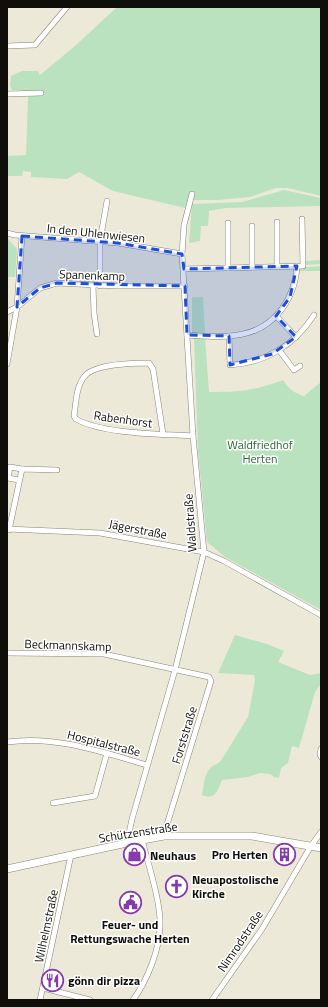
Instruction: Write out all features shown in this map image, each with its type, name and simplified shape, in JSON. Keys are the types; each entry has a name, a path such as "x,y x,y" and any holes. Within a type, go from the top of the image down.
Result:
{"main road":[{"name":"Schützenstraße","path":"7,869 164,836 252,836 321,848"}],"street":[{"path":"7,46 35,45 67,7"},
{"path":"7,94 41,93"},
{"name":"Waldstraße","path":"127,843 147,765 175,670 204,552 193,436 182,254 184,225 192,194"},
{"path":"100,286 100,241 107,201"},
{"path":"184,269 303,266 302,219"},
{"path":"277,222 277,266"},
{"path":"228,223 228,268"},
{"path":"252,226 252,267"},
{"name":"In den Uhlenwiesen","path":"7,233 22,236 100,241 182,254"},
{"path":"7,364 17,307 22,236"},
{"path":"187,336 229,336 244,334 259,328 276,316 290,297 296,266"},
{"name":"Spanenkamp","path":"7,312 17,307 33,293 48,284 57,283 93,286 185,286"},
{"path":"93,286 96,334"},
{"path":"229,336 230,365 257,360 279,350 296,337 314,315"},
{"path":"276,316 296,337"},
{"path":"279,350 294,370 300,366"},
{"name":"Rabenhorst","path":"163,434 153,369 149,363 110,366 90,371 84,376 78,388 74,416 76,419 99,426 135,432 163,434 193,436"},
{"path":"18,480 8,478 10,467 22,469 57,470"},
{"path":"8,529 18,480 22,469"},
{"name":"Jägerstraße","path":"8,529 100,533 204,552 224,561 321,615"},
{"name":"Beckmannskamp","path":"7,652 104,654 175,670"},
{"name":"Forststraße","path":"165,831 211,681 209,677 175,670"},
{"name":"Hospitalstraße","path":"7,742 55,742 74,744 147,765"},
{"path":"321,749 321,757"},
{"path":"54,803 95,796 107,753"},
{"name":"Nimrodstraße","path":"212,1000 256,938 311,846 321,832"},
{"path":"133,1000 148,975 160,926 159,913 142,840"},
{"name":"Wilhelmstraße","path":"40,1000 72,856"},
{"path":"43,988 90,1000"}],"highlighted area":[{"path":"22,236 118,243 182,254 184,269 297,266 290,297 276,316 296,337 272,354 230,365 229,336 187,335 185,286 57,283 40,288 17,307"}],"green space":[{"path":"117,7 321,7 321,196 288,188 276,188 250,197 218,200 188,200 185,208 113,191 79,172 67,179 31,177 31,172 23,171 22,176 7,176 7,156 26,155 28,97 31,91 12,90 10,86 11,76 22,71 38,71 40,75 75,46"},
{"path":"284,190 321,198 321,206 226,208 209,211 208,226 201,226 200,241 189,243 192,204 242,202"},
{"path":"7,238 17,249 15,277 7,277"},
{"path":"321,260 321,264 304,265 304,261"},
{"path":"321,266 321,271 298,271 299,268"},
{"path":"192,297 203,297 205,333 192,333"},
{"name":"Waldfriedhof Herten","path":"194,338 205,338 209,392 246,390 263,387 283,380 287,386 297,394 304,396 321,382 321,610 225,557 207,542 198,451"},
{"path":"235,635 267,644 284,651 278,662 310,675 321,673 321,684 315,692 299,748 292,746 288,763 281,768 279,778 270,774 260,773 248,777 222,780 215,794 210,797 202,795 205,777 211,767 220,762 248,717 255,680 254,675 218,673"}],"place":[{"name":"Pro Herten","path":"284,854"},
{"name":"Neuhaus","path":"134,855"},
{"name":"Neuapostolische Kirche","path":"177,886"},
{"name":"Feuer- und Rettungswache Herten","path":"130,903"},
{"name":"gönn dir pizza","path":"52,980"}]}
